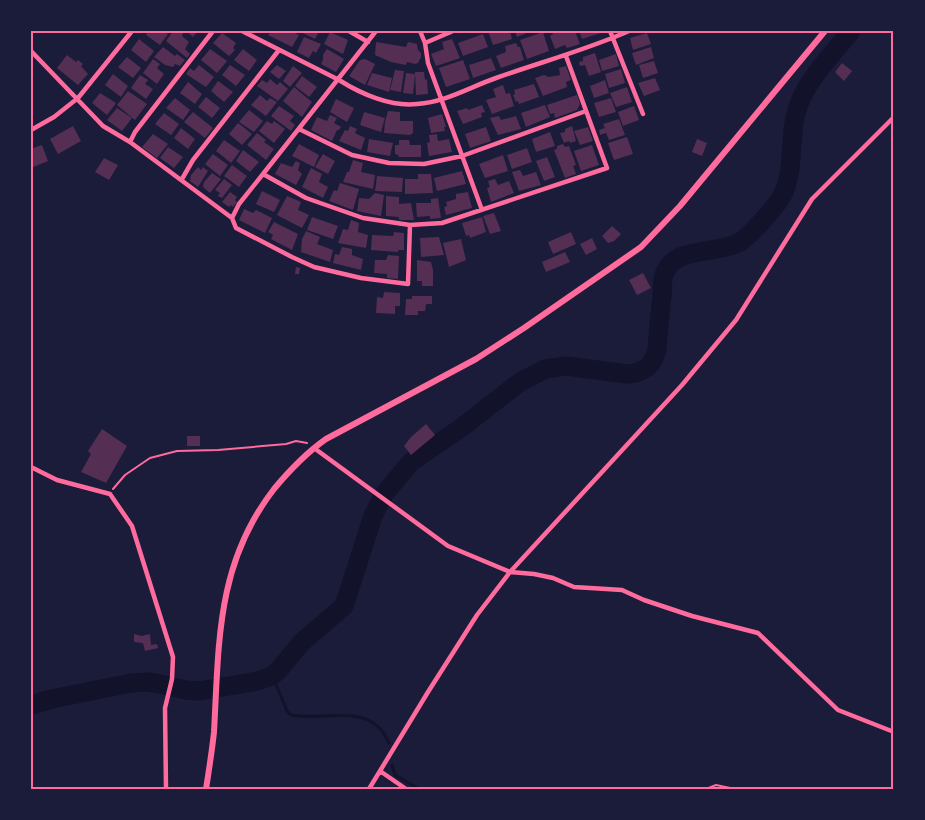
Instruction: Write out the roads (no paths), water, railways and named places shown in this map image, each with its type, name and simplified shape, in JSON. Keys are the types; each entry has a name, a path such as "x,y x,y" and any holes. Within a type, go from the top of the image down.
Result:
{"main road":[{"path":"206,789 214,734 216,678 222,612 229,582 238,551 252,521 280,481 314,448 345,428 476,359 641,247 680,206 825,31"}],"street":[{"path":"31,130 54,117 78,98 132,31"},
{"path":"130,142 135,132 213,31"},
{"path":"242,31 352,88 390,103 416,105 442,100 496,78 566,56 629,31"},
{"path":"349,31 368,42"},
{"path":"232,218 240,204 263,174 376,31"},
{"path":"420,31 425,43 428,63 482,210"},
{"path":"425,43 453,31"},
{"path":"610,31 643,114"},
{"path":"182,179 193,160 280,50"},
{"path":"31,51 103,126 130,142 182,179 232,218 236,228 292,257 314,267 360,278 408,284 410,225"},
{"path":"263,174 306,198 363,218 410,225 442,223 607,168 566,56"},
{"path":"299,129 352,155 389,163 424,164 462,156 586,112"},
{"path":"369,789 477,615 510,572 682,385 736,320 812,199 894,118"},
{"path":"314,448 448,546 510,572 553,578 574,587 622,590 644,600 692,616 758,632 838,710 894,732"},
{"path":"31,467 57,480 110,494 132,526 173,657 172,680 165,708 166,789"},
{"path":"380,771 406,789"}],"waterway":[{"path":"31,705 131,683 147,682 199,691 258,681 278,671 301,643 344,606 373,516 384,494 411,462 461,428 520,382 545,369 566,366 627,374 643,370 650,364 657,350 664,273 672,263 688,254 738,243 755,229 774,207 782,196 789,176 794,123 800,102 819,70 851,31"},
{"path":"272,675 287,711 291,715 343,715 363,718 378,726 389,743"},
{"path":"392,765 395,775 419,789"}]}
